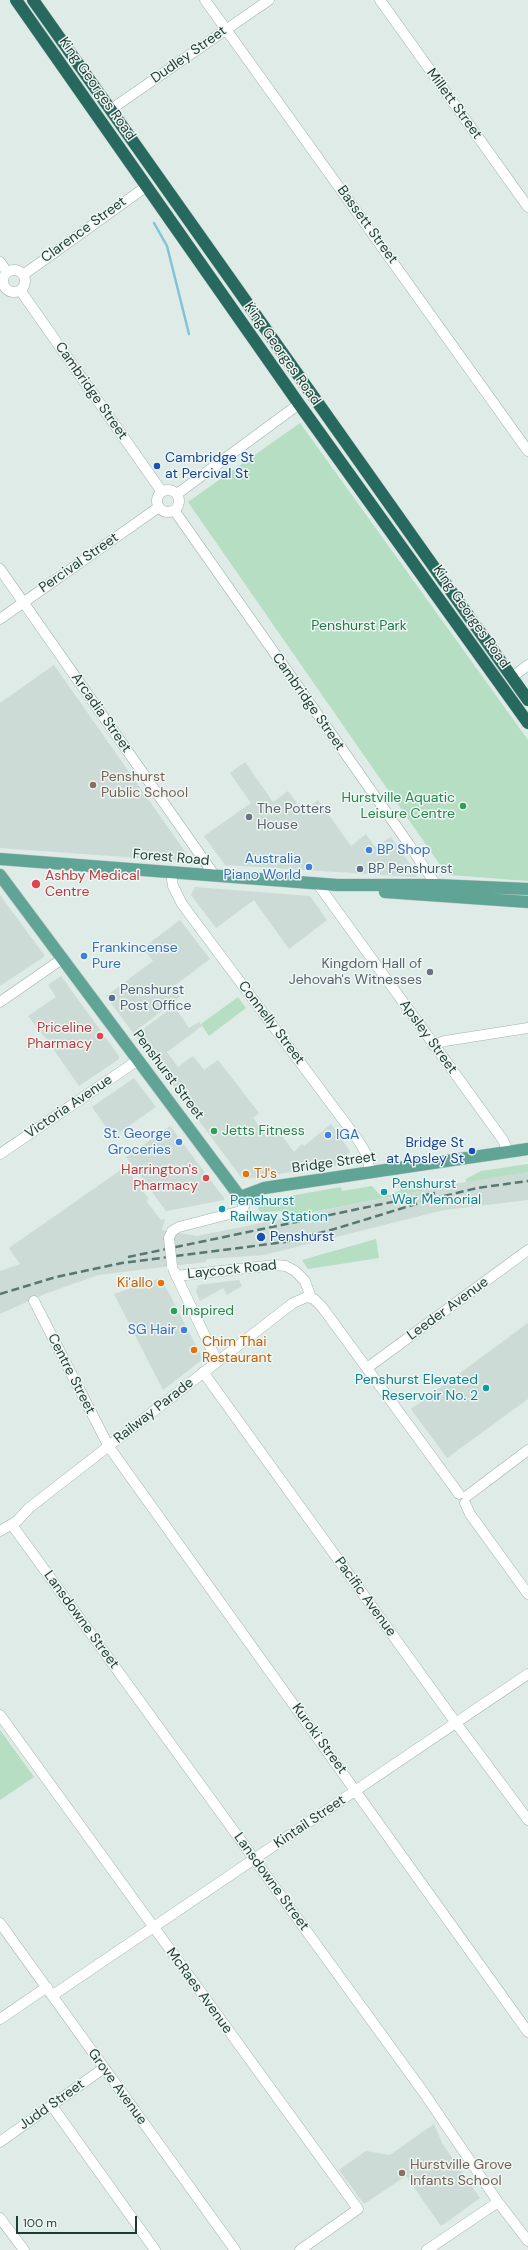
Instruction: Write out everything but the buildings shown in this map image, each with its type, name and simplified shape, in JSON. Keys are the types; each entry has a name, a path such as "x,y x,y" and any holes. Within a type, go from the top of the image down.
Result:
{"highway":[{"name":"King Georges Road","path":"16,0 299,404 528,722"},
{"name":"King Georges Road","path":"33,0 528,700"},
{"path":"290,363 289,375 302,396 299,404"}],"main road":[{"name":"Forest Road","path":"0,859 317,884 436,890 528,889"},
{"name":"Penshurst Street","path":"0,875 240,1197"},
{"name":"Forest Road","path":"436,890 528,902"},
{"name":"Bridge Street","path":"240,1197 264,1188 528,1149"}],"street":[{"name":"Bassett Street","path":"205,0 528,451"},
{"name":"Dudley Street","path":"110,110 268,0"},
{"name":"Millett Street","path":"380,0 528,207"},
{"name":"Clarence Street","path":"23,275 147,186"},
{"path":"0,262 7,272"},
{"path":"13,270 23,275 24,285 20,290 10,292 2,289 2,281 7,272 13,270"},
{"name":"Cambridge Street","path":"20,290 162,492"},
{"path":"177,494 299,404"},
{"path":"171,490 177,494 178,504 174,510 168,512 159,507 157,497 162,492 171,490"},
{"name":"Percival Street","path":"0,619 159,507"},
{"name":"Cambridge Street","path":"174,510 436,890"},
{"name":"Arcadia Street","path":"0,569 215,876"},
{"path":"512,677 528,665"},
{"name":"Connelly Street","path":"171,873 173,886 178,898 358,1140 367,1155 370,1173"},
{"name":"Apsley Street","path":"317,884 503,1140 508,1152"},
{"path":"0,1002 62,959"},
{"path":"433,1045 445,1041 528,1028"},
{"name":"Victoria Avenue","path":"0,1154 138,1060"},
{"path":"217,1361 174,1271 169,1238 172,1231 179,1227 241,1211 244,1206 240,1197"},
{"name":"Leeder Avenue","path":"367,1368 528,1250"},
{"name":"Laycock Road","path":"174,1271 275,1265 286,1266 296,1271 305,1281 311,1298 322,1307 464,1497 470,1514 528,1594"},
{"name":"Railway Parade","path":"0,1531 12,1525 29,1508 293,1303 304,1297 311,1298"},
{"name":"Centre Street","path":"34,1301 108,1447"},
{"name":"Pacific Avenue","path":"203,1372 456,1723 528,1820"},
{"name":"Kuroki Street","path":"108,1447 356,1790 528,2032"},
{"path":"464,1497 528,1450"},
{"name":"Lansdowne Street","path":"12,1525 424,2093 498,2202 528,2241"},
{"name":"Kintail Street","path":"0,2019 50,1991 154,1928 528,1674"},
{"name":"McRaes Avenue","path":"0,1715 358,2209 300,2250"},
{"name":"Grove Avenue","path":"0,1923 235,2250"},
{"name":"Judd Street","path":"0,2142 104,2068"},
{"path":"52,2106 155,2250"},
{"path":"427,2250 498,2202"},
{"path":"0,2218 24,2250"}],"shaded area":[{"name":"Penshurst Public School","path":"54,665 186,853 181,861 0,848 0,703"},
{"path":"245,762 273,802 288,791 303,811 318,800 351,846 366,834 375,847 391,837 417,874 416,877 225,865 204,836 251,803 230,773"},
{"path":"195,887 310,896 327,920 289,949 254,900 216,928 191,895"},
{"path":"0,895 45,956 0,986"},
{"path":"180,920 210,959 173,987 180,997 133,1033 106,996 153,961 143,948"},
{"path":"61,976 119,1056 119,1059 79,1086 47,1040 28,1016 56,997 48,985"},
{"path":"174,1006 189,1028 199,1022 202,1026 167,1052 178,1067 193,1056 204,1070 218,1060 259,1113 253,1118 267,1137 277,1129 294,1152 302,1144 304,1146 331,1124 350,1151 346,1159 340,1165 244,1179 241,1177 135,1035"},
{"path":"134,1078 156,1107 113,1137 92,1107"},
{"path":"170,1126 224,1200 166,1211 126,1157"},
{"path":"125,1167 149,1199 146,1201 161,1220 165,1219 162,1230 197,1236 475,1180 528,1172 528,1200 444,1210 264,1255 207,1259 205,1262 98,1275 42,1295 0,1314 0,1271 20,1264 9,1248"},
{"path":"161,1278 203,1359 163,1390 114,1294"},
{"path":"239,1280 242,1286 227,1295 223,1288 200,1301 196,1292 198,1285"},
{"path":"528,1323 528,1399 447,1458 411,1409"},
{"name":"Hurstville Grove Infants School","path":"434,2124 442,2143 480,2198 441,2226 406,2176 364,2204 339,2170 366,2151 390,2155"}],"green space":[{"name":"Penshurst Park","path":"300,423 528,740 528,881 450,875 445,872 188,502"},
{"path":"238,997 246,1008 209,1036 201,1024"},
{"path":"528,1164 528,1172 466,1182 466,1179 481,1171"},
{"path":"421,1180 439,1182 440,1187 288,1217 285,1211 261,1212 258,1209 259,1205 267,1200 341,1187 342,1191 372,1186 379,1194 390,1195 401,1190 398,1185"},
{"path":"376,1239 379,1258 308,1269 302,1260"},
{"path":"0,1730 34,1777 0,1800"}],"waterway":[{"path":"154,223 167,246 189,334"}],"railway":[{"path":"0,1294 56,1277 122,1263 285,1242 338,1228 432,1199 477,1188 528,1181"},
{"path":"128,1257 435,1193"}],"place":[{"name":"Cambridge St at Percival St","path":"157,466"},
{"name":"Penshurst Public School","path":"93,785"},
{"name":"Hurstville Aquatic Leisure Centre","path":"463,806"},
{"name":"The Potters House","path":"249,817"},
{"name":"BP Shop","path":"369,850"},
{"name":"Australia Piano World","path":"309,867"},
{"name":"BP Penshurst","path":"360,869"},
{"name":"Ashby Medical Centre","path":"36,884"},
{"name":"Frankincense Pure","path":"84,956"},
{"name":"Kingdom Hall of Jehovah's Witnesses","path":"430,972"},
{"name":"Penshurst Post Office","path":"112,998"},
{"name":"Priceline Pharmacy","path":"100,1036"},
{"name":"Jetts Fitness","path":"214,1131"},
{"name":"IGA","path":"328,1135"},
{"name":"St. George Groceries","path":"179,1142"},
{"name":"Bridge St at Apsley St","path":"472,1151"},
{"name":"TJ's","path":"246,1174"},
{"name":"Harrington's Pharmacy","path":"206,1178"},
{"name":"Penshurst War Memorial","path":"384,1192"},
{"name":"Penshurst Railway Station","path":"222,1209"},
{"name":"Penshurst","path":"261,1237"},
{"name":"Ki'allo","path":"161,1283"},
{"name":"Inspired","path":"174,1311"},
{"name":"SG Hair","path":"184,1330"},
{"name":"Chim Thai Restaurant","path":"194,1350"},
{"name":"Penshurst Elevated Reservoir No. 2","path":"486,1388"},
{"name":"Hurstville Grove Infants School","path":"402,2173"}]}
